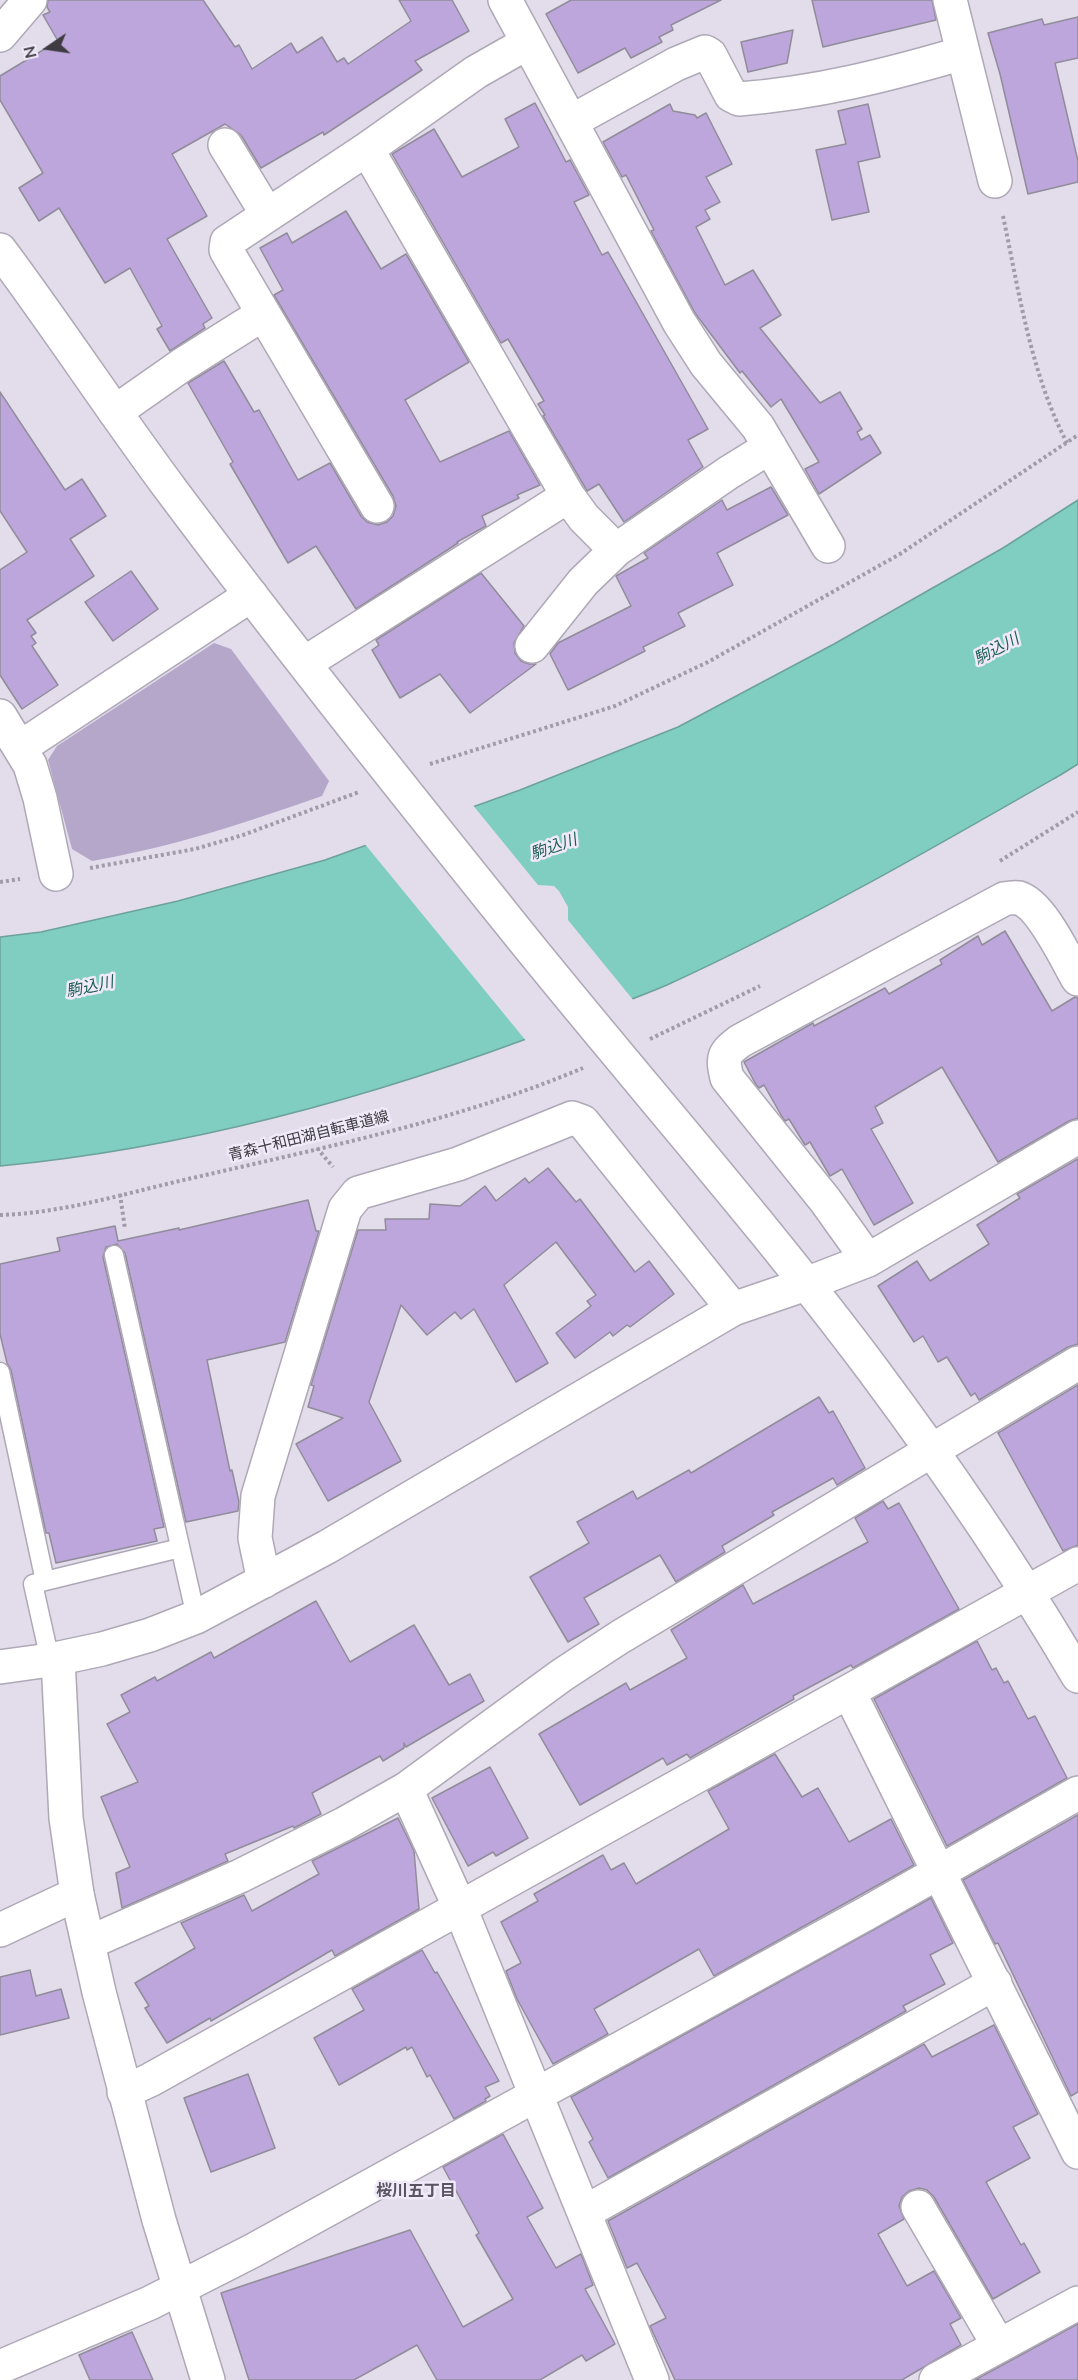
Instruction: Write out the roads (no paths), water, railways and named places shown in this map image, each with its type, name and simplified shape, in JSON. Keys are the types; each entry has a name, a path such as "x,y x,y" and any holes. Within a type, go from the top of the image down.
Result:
{"street":[{"path":"0,35 30,0"},
{"path":"505,0 679,322 706,364 742,405 770,447 828,546"},
{"path":"950,0 995,181"},
{"path":"377,506 226,250 227,242 367,149 476,72 527,43"},
{"path":"572,121 657,74 705,52 711,55 731,95 739,99 834,87 963,53"},
{"path":"225,145 267,214"},
{"path":"367,149 568,496 584,518 616,550"},
{"path":"0,250 115,412 251,595 510,923 806,1284 872,1368 1027,1591 1078,1676"},
{"path":"115,412 182,364 263,314"},
{"path":"532,646 583,582 616,550 770,447"},
{"path":"305,663 568,496"},
{"path":"21,747 251,595"},
{"path":"0,716 30,765 40,798 56,874"},
{"path":"867,1260 825,1200 727,1078 723,1062 727,1051 740,1041 1004,899 1017,897 1027,902 1040,915 1078,979"},
{"path":"264,1581 255,1538 258,1496 345,1209 358,1193 458,1164 572,1118 583,1122 733,1309"},
{"path":"0,1667 54,1660 121,1643 196,1617 264,1581 733,1309 867,1260 1078,1137"},
{"path":"88,1943 240,1876 406,1790 562,1675 620,1637 1078,1363"},
{"path":"124,2092 150,2080 1078,1564"},
{"path":"54,1660 66,1818 77,1894 124,2092 178,2289 208,2380"},
{"path":"849,1692 1078,2152"},
{"path":"406,1790 460,1908 534,2095 585,2212 652,2380"},
{"path":"0,2367 178,2289 252,2251 867,1913 1078,1793"},
{"path":"0,1930 77,1894"},
{"path":"585,2212 995,1983"},
{"path":"918,2207 999,2346"},
{"path":"936,2380 1078,2303"}],"lane":[{"path":"114,1255 196,1617"},
{"path":"0,1372 45,1581"},
{"path":"54,1660 33,1584 180,1548"}],"water":[{"name":"駒込川","path":"1078,500 1078,764 1062,774 867,884 718,961 655,990 498,1049 359,1095 216,1131 72,1158 0,1166 0,937 41,932 178,901 325,860 520,790 678,727 834,644 1003,548"}],"district":[{"name":"桜川五丁目","path":"416,2192"}]}
